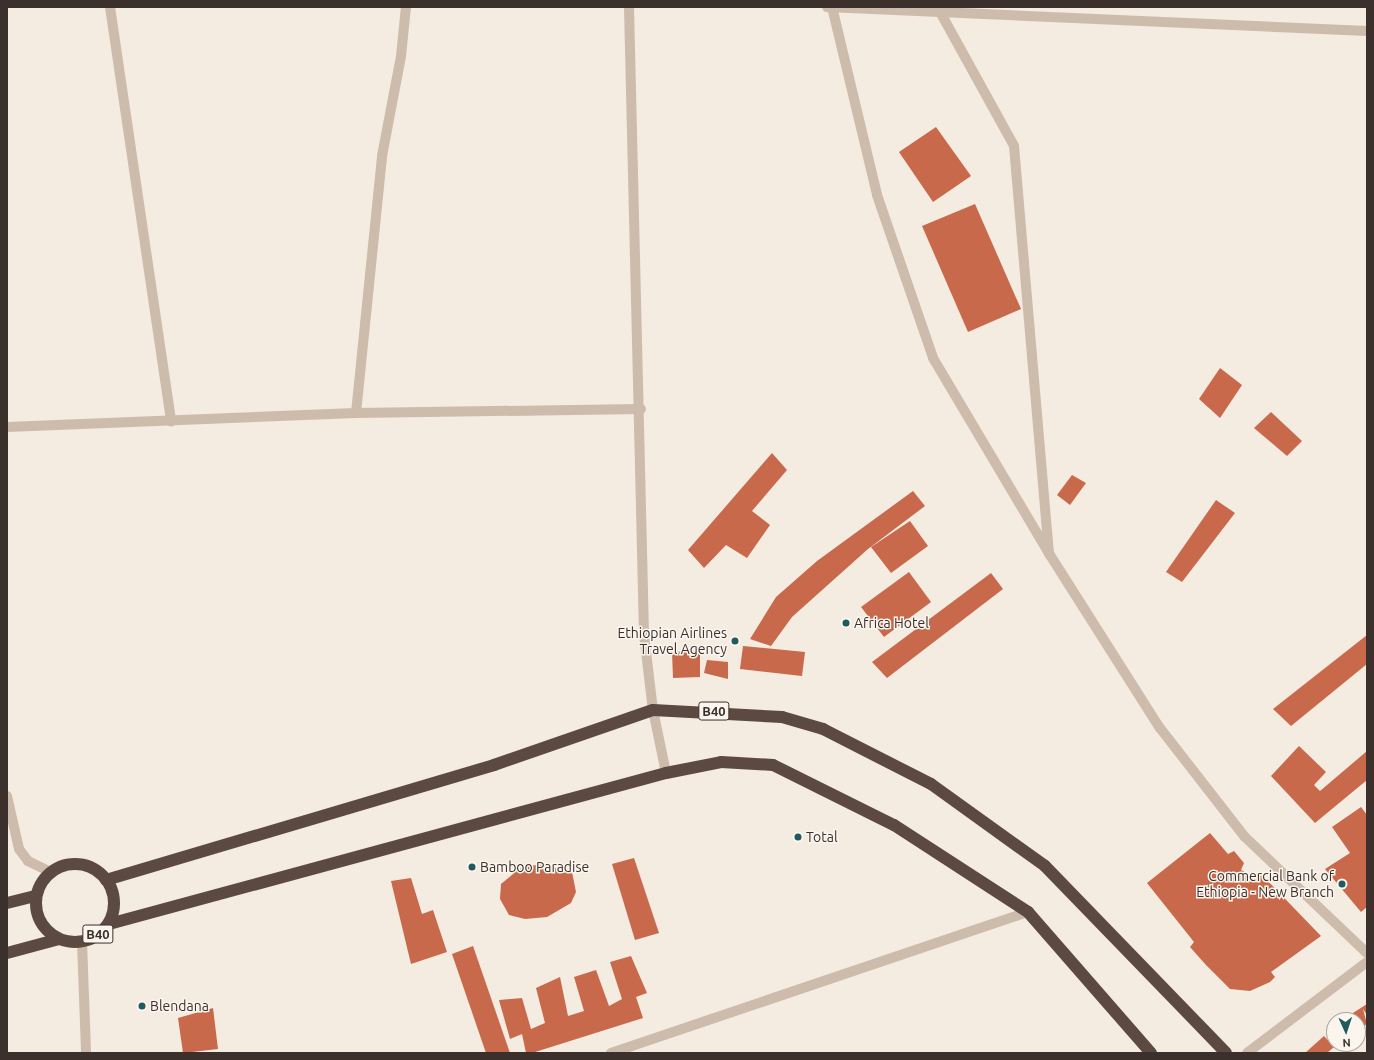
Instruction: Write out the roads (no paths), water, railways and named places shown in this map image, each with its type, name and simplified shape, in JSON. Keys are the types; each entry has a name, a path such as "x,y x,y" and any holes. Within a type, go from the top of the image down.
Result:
{"highway":[{"name":"B40","path":"109,924 113,902 106,880 494,765 653,710 782,717 823,729 931,784 1045,866 1226,1053"},
{"name":"B40","path":"7,953 59,939 82,942 92,938 109,924 666,773 721,762 773,764 894,825 1028,912 1151,1053"},
{"path":"59,939 40,921 36,896 51,872 62,866 86,866 106,880"},
{"path":"7,903 36,896"}],"street":[{"path":"110,7 171,422"},
{"path":"356,413 361,334 382,156 401,56 406,7"},
{"path":"629,7 641,409 644,635 653,710 666,773"},
{"path":"1367,31 939,10 830,7 877,195 933,358 1050,555 1160,728 1245,837 1367,953"},
{"path":"939,10 1014,146 1050,555"},
{"path":"7,427 171,422 356,413 641,409"},
{"path":"7,796 19,849 28,861 51,872"},
{"path":"611,1053 1028,912"},
{"path":"82,942 86,1053"},
{"path":"1247,1053 1367,962"}],"place":[{"name":"Africa Hotel","path":"846,623"},
{"name":"Ethiopian Airlines Travel Agency","path":"735,641"},
{"name":"Total","path":"798,837"},
{"name":"Bamboo Paradise","path":"472,867"},
{"name":"Commercial Bank of Ethiopia - New Branch","path":"1342,884"},
{"name":"Blendana","path":"142,1006"}]}
